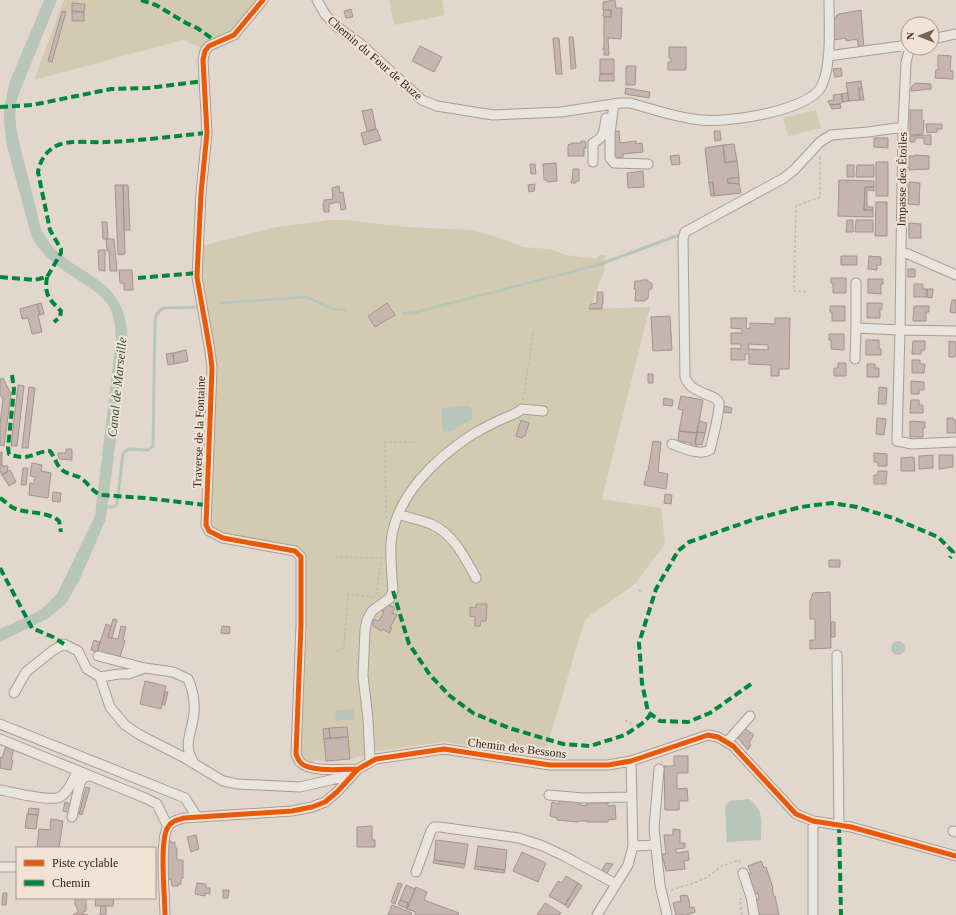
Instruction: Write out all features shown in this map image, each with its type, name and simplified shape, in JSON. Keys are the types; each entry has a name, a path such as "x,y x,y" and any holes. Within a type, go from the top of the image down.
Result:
{"street":[{"name":"Traverse de la Fontaine","path":"263,0 234,35 209,46 205,51 203,60 207,133 201,193 197,277 212,368 206,525 209,531 223,538 295,551 301,557 301,625 296,754 300,762 308,767 355,772"},
{"name":"Chemin du Four de Buze","path":"318,0 325,14 336,26 362,45 422,100 437,106 493,114 561,112 620,103 630,103 701,120 759,116 808,100 816,94 821,87 827,68 828,56"},
{"path":"830,0 828,56 900,46"},
{"path":"940,37 956,34"},
{"name":"Impasse des Étoiles","path":"908,56 906,62 903,127 897,441 912,444 956,442"},
{"path":"593,162 593,143 600,139 603,135 611,105"},
{"path":"611,105 610,158 614,163 648,164"},
{"path":"672,444 691,451 705,452 710,450 719,404 716,398 697,391 688,384 686,377 683,239 685,232 784,178 794,170 820,142 831,135 903,127"},
{"path":"901,251 956,275"},
{"path":"855,359 856,283"},
{"path":"856,328 956,331"},
{"path":"370,762 368,719 363,676 365,630 367,620 372,611 390,598 393,591 391,543 398,514 412,490 422,477 472,435 501,419 517,414 522,409 543,411"},
{"path":"398,514 431,524 445,532 457,545 476,578"},
{"path":"14,693 26,672 52,651 64,644 78,652 87,669 100,677 110,707 125,725 140,735 183,757 223,781 237,784 300,787 355,772"},
{"path":"837,655 839,826"},
{"path":"98,656 145,668 173,672 188,679 192,688 195,702 188,745 189,755 196,766"},
{"path":"100,677 128,674 145,668"},
{"path":"727,742 750,716"},
{"path":"0,724 186,798 197,817"},
{"name":"Chemin des Bessons","path":"168,827 172,822 184,818 292,811 312,807 325,802 355,772 376,759 444,749 550,765 608,766 631,761 708,735 718,737 733,746 796,814 812,821 851,827 956,856"},
{"path":"0,739 158,804 168,827 165,834 159,863 166,915"},
{"path":"597,915 628,865 633,846 631,761"},
{"path":"659,769 654,828 662,892 667,915"},
{"path":"0,790 47,798 59,797 70,787 77,771"},
{"path":"72,817 80,782 84,777 91,776"},
{"path":"549,795 583,798 631,797"},
{"path":"812,821 813,915"},
{"path":"416,872 430,830 440,827 519,838 543,846 616,884"},
{"path":"633,846 656,845"},
{"path":"0,867 16,867"},
{"path":"743,873 751,897 754,915"}],"path":[{"path":"806,292 794,291 796,206 820,197 820,142"},
{"path":"522,409 534,330"},
{"path":"386,519 385,442 415,442"},
{"path":"335,557 392,558"},
{"path":"377,594 381,561"},
{"path":"638,590 643,590"},
{"path":"337,652 344,648 348,594 375,598"},
{"path":"625,720 632,724"},
{"path":"662,892 706,878 722,866 739,860 743,873"}],"shaded area":[{"path":"64,0 259,0 231,32 220,38 211,39 212,42 199,47 183,40 34,80"},
{"path":"389,0 442,0 445,15 394,25"},
{"path":"816,110 821,128 788,136 783,118"},
{"path":"329,220 346,220 406,227 471,230 494,236 523,247 550,249 566,255 596,259 600,255 606,255 604,271 590,309 650,307 602,499 661,508 665,544 635,584 585,619 544,757 444,742 377,751 375,751 374,747 366,747 364,756 321,762 320,759 314,761 313,764 303,760 298,753 302,648 306,645 307,628 302,624 303,553 225,535 217,532 209,524 213,367 199,281 201,246 277,227"}],"water":[{"name":"Canal de Marseille","path":"44,0 57,0 18,96 15,114 19,142 40,227 51,244 64,257 93,276 118,300 125,318 128,343 106,519 79,581 67,602 47,619 0,642 0,629 37,612 57,594 95,516 116,339 114,318 107,302 101,296 53,263 35,243 31,235 7,146 4,108 10,81"},
{"path":"469,406 472,410 472,419 452,431 444,432 442,427 442,408"},
{"path":"895,641 901,641 905,645 905,651 901,655 895,655 891,651 891,645"},
{"path":"354,709 355,719 336,721 335,711"},
{"path":"749,799 758,808 760,813 761,840 727,842 725,806 730,801"}],"building":[{"path":"615,0 616,8 622,8 621,39 608,38 609,55 604,55 604,17 611,17 611,10 603,10 603,2"},
{"path":"72,3 85,4 84,12 72,12"},
{"path":"351,9 353,17 346,18 344,11"},
{"path":"604,10 611,10 611,17 603,16"},
{"path":"861,10 864,49 859,49 857,39 846,41 846,38 834,40 832,19 836,18 839,14"},
{"path":"62,11 66,12 52,62 48,61"},
{"path":"72,11 84,12 84,21 72,21"},
{"path":"569,37 573,37 576,68 571,69"},
{"path":"553,38 559,38 562,74 556,74"},
{"path":"420,46 442,57 434,72 412,61"},
{"path":"669,47 686,47 686,70 668,70 668,62 671,62 671,58 669,58"},
{"path":"938,56 951,56 950,71 953,71 953,79 935,78 936,70 938,70"},
{"path":"600,59 614,59 614,74 600,74"},
{"path":"626,66 636,66 635,85 626,85"},
{"path":"841,68 842,76 835,77 833,69"},
{"path":"600,74 614,74 614,81 599,81"},
{"path":"861,81 862,88 859,88 860,100 849,101 846,83"},
{"path":"916,83 931,84 931,89 911,91 912,86"},
{"path":"626,88 650,92 649,98 625,94"},
{"path":"859,88 862,88 864,100 860,100"},
{"path":"847,93 849,101 843,102 841,94"},
{"path":"842,94 843,102 840,104 830,105 828,101 834,100 833,95"},
{"path":"840,104 841,108 832,109 830,105"},
{"path":"372,109 376,129 367,131 362,111"},
{"path":"910,110 922,110 922,120 924,121 923,134 910,135"},
{"path":"926,124 942,124 942,129 937,129 937,132 927,133"},
{"path":"377,129 381,140 364,145 361,133"},
{"path":"612,131 619,131 620,143 636,141 636,144 642,143 643,152 623,154 623,157 615,158"},
{"path":"714,131 720,131 721,140 715,141"},
{"path":"931,135 931,145 924,144 924,138 915,138 915,142 910,142 910,136"},
{"path":"874,138 888,138 888,148 874,147"},
{"path":"581,141 586,142 584,156 568,156 568,145 571,143 581,143"},
{"path":"734,144 737,161 725,163 723,145"},
{"path":"723,145 725,163 737,161 739,177 727,179 728,183 739,184 741,193 714,196 713,182 709,183 705,148"},
{"path":"679,155 680,164 672,165 670,156"},
{"path":"909,156 929,156 929,169 909,170"},
{"path":"876,162 888,162 888,196 876,196"},
{"path":"556,163 557,181 547,182 547,180 544,180 543,164"},
{"path":"530,164 535,164 536,174 531,174"},
{"path":"847,165 854,165 854,177 847,177"},
{"path":"857,165 874,165 874,177 856,177"},
{"path":"573,169 579,169 579,181 576,181 576,183 571,183"},
{"path":"643,171 644,187 628,188 627,173"},
{"path":"739,177 739,184 728,183 727,179"},
{"path":"839,180 874,181 874,187 865,187 864,210 873,210 873,217 838,216"},
{"path":"713,182 714,196 711,196 709,183"},
{"path":"909,182 920,183 919,205 908,204"},
{"path":"535,184 534,191 529,192 528,185"},
{"path":"115,185 123,185 125,254 118,255"},
{"path":"123,185 128,185 130,230 124,230"},
{"path":"339,186 340,193 343,192 346,209 341,210 340,202 329,204 329,212 324,212 324,200 333,199 332,188"},
{"path":"865,187 874,187 874,191 867,190 867,207 873,207 873,210 864,210"},
{"path":"876,202 887,202 887,236 875,236"},
{"path":"847,220 853,220 853,232 846,232"},
{"path":"856,220 873,220 873,232 855,232"},
{"path":"102,222 107,222 108,239 103,239"},
{"path":"909,223 921,224 921,238 909,238"},
{"path":"106,239 114,239 117,271 110,271 109,251 107,251"},
{"path":"98,250 105,250 105,271 99,270"},
{"path":"841,256 857,256 857,265 841,265"},
{"path":"869,256 881,257 881,265 877,265 877,270 868,269"},
{"path":"908,269 915,269 915,277 908,277"},
{"path":"119,270 132,270 133,290 124,290 124,283 120,283"},
{"path":"831,278 846,278 846,293 833,293 833,283 831,283"},
{"path":"868,279 883,279 883,284 881,284 881,294 868,293"},
{"path":"648,280 648,282 652,283 652,289 649,289 648,299 645,299 645,301 635,301 635,281"},
{"path":"914,284 923,284 923,289 927,289 927,297 914,297"},
{"path":"927,289 933,289 932,298 927,297"},
{"path":"597,292 603,292 602,309 589,309 591,304 597,303"},
{"path":"952,300 956,300 956,313 950,312"},
{"path":"41,303 44,314 40,315 37,304"},
{"path":"387,303 395,315 375,327 368,316"},
{"path":"867,303 882,303 880,318 867,318"},
{"path":"37,304 42,332 32,334 28,318 22,319 20,309"},
{"path":"830,306 845,306 845,321 832,321"},
{"path":"914,306 929,306 929,312 926,312 926,321 913,321"},
{"path":"670,316 672,350 653,351 651,317"},
{"path":"731,318 747,318 746,328 750,329 750,323 775,324 775,318 790,318 789,369 779,369 779,376 771,376 771,365 749,364 749,354 745,354 745,360 731,360 731,348 741,349 741,344 731,344 731,333 742,333 742,329 731,328","holes":["749,344 768,345 768,350 748,349"]},
{"path":"829,334 844,334 844,350 831,349"},
{"path":"866,340 879,340 881,355 866,355"},
{"path":"913,341 925,341 925,350 921,350 921,354 912,354"},
{"path":"949,341 956,342 955,357 949,357"},
{"path":"186,350 188,361 174,364 173,353"},
{"path":"173,353 174,364 168,365 166,354"},
{"path":"912,360 920,360 920,364 925,364 924,373 912,373"},
{"path":"838,363 846,363 846,376 834,376 834,368 838,368"},
{"path":"867,364 875,364 875,368 879,368 879,377 867,377"},
{"path":"648,374 653,374 653,383 648,383"},
{"path":"3,378 11,394 4,446 0,445 0,425 3,399 0,394 0,379"},
{"path":"911,381 924,382 924,390 919,390 919,394 911,394"},
{"path":"18,385 24,386 17,446 11,446"},
{"path":"29,387 35,388 28,448 22,448"},
{"path":"879,387 887,388 886,404 878,404"},
{"path":"681,396 703,400 697,433 679,431 683,410 678,409"},
{"path":"664,398 673,400 672,406 663,405"},
{"path":"911,400 919,400 919,405 923,405 923,413 910,413"},
{"path":"724,406 732,408 731,413 723,412"},
{"path":"877,418 886,419 884,435 876,434"},
{"path":"947,418 953,418 953,420 956,420 956,433 947,433"},
{"path":"521,420 529,423 525,436 522,438 516,436"},
{"path":"699,421 707,423 705,433 697,432"},
{"path":"910,421 925,422 923,437 910,437"},
{"path":"679,431 697,433 695,444 697,444 697,448 691,447 691,443 678,441"},
{"path":"697,432 705,433 702,445 695,444"},
{"path":"653,441 661,442 658,472 668,474 666,489 644,485"},
{"path":"66,449 72,449 72,460 59,459 58,453 66,453"},
{"path":"0,452 2,452 2,466 8,466 7,472 2,475 0,471"},
{"path":"874,453 887,454 887,466 878,466 878,462 874,462"},
{"path":"933,455 933,468 919,469 919,456"},
{"path":"939,455 953,455 953,467 939,469"},
{"path":"914,457 915,471 901,471 901,458"},
{"path":"32,463 42,465 41,471 51,473 48,498 29,495 30,483 34,484 35,477 30,476"},
{"path":"23,468 28,468 26,485 21,485"},
{"path":"10,470 16,482 9,486 2,475"},
{"path":"878,471 887,471 886,484 874,484 874,475 878,475"},
{"path":"53,492 61,493 60,502 52,501"},
{"path":"665,494 672,495 671,504 664,503"},
{"path":"829,560 840,560 840,567 829,567"},
{"path":"830,592 831,648 810,649 810,640 815,640 815,619 810,619 810,601 813,593"},
{"path":"387,604 395,608 392,613 397,615 390,627 392,628 389,633 383,629 382,631 373,626 372,623 374,619 379,621 384,612 382,611"},
{"path":"476,604 487,604 486,621 481,621 480,626 475,626 475,617 470,616 470,607 476,608"},
{"path":"113,619 117,620 112,638 108,637"},
{"path":"831,622 835,622 835,637 831,637"},
{"path":"106,624 111,626 108,637 118,639 121,626 126,627 123,640 125,641 120,657 97,652"},
{"path":"222,626 230,627 229,634 221,633"},
{"path":"94,640 100,642 97,652 91,650"},
{"path":"145,681 166,686 161,709 140,704"},
{"path":"165,692 168,692 165,705 162,704"},
{"path":"347,727 348,737 330,738 329,728"},
{"path":"329,728 330,738 324,739 323,729"},
{"path":"744,728 754,735 749,743 751,745 748,750 738,738"},
{"path":"348,737 350,759 326,761 324,739"},
{"path":"6,746 14,748 11,760 13,760 11,770 0,768 0,757 2,758"},
{"path":"674,756 688,756 688,773 677,773 677,789 687,788 688,801 679,801 679,810 665,810 664,766 674,766"},
{"path":"86,787 90,788 82,815 79,814"},
{"path":"559,800 581,803 580,805 587,806 586,803 608,803 608,806 615,805 616,819 608,820 608,822 557,820 557,818 550,816 552,802 559,804"},
{"path":"65,802 73,805 71,813 63,811"},
{"path":"29,808 39,809 38,815 28,814"},
{"path":"27,814 38,815 36,829 25,828"},
{"path":"51,819 63,821 59,847 37,847 39,829 50,830"},
{"path":"372,826 372,840 375,840 375,847 357,847 357,827"},
{"path":"673,829 680,830 680,843 685,843 685,848 676,849 676,853 688,851 689,860 684,861 685,869 666,871 662,854 666,854 664,835 673,835"},
{"path":"196,835 199,849 191,852 187,837"},
{"path":"167,840 171,841 171,843 175,842 175,848 177,848 177,860 183,860 183,878 181,878 181,884 178,884 178,886 172,886 171,879 167,880"},
{"path":"436,840 468,844 465,864 434,860"},
{"path":"478,846 507,850 505,870 475,866"},
{"path":"522,852 546,863 538,882 513,871"},
{"path":"434,860 465,864 464,868 433,863"},
{"path":"761,861 764,868 766,867 773,888 779,915 759,915 756,900 759,899 758,893 755,894 748,874 751,873 748,866"},
{"path":"606,863 613,864 606,875 601,872"},
{"path":"475,866 505,870 504,873 474,869"},
{"path":"566,876 578,883 565,905 549,896 558,881 562,883"},
{"path":"197,883 206,884 206,888 210,888 210,894 205,893 205,896 195,894"},
{"path":"398,883 402,884 395,904 391,902"},
{"path":"578,883 582,886 568,908 565,905"},
{"path":"406,885 415,889 407,909 408,903 400,900"},
{"path":"416,887 427,892 424,900 459,913 458,915 415,915 416,912 407,909"},
{"path":"223,890 229,890 228,898 223,898"},
{"path":"3,893 7,893 6,905 2,905"},
{"path":"687,895 690,908 694,907 695,912 686,915 676,915 673,903 681,901 680,896"},
{"path":"75,899 86,899 86,911 83,912 83,914 88,915 73,915 78,912 75,905"},
{"path":"96,899 114,899 113,906 95,906"},
{"path":"400,900 408,903 406,908 398,905"},
{"path":"545,903 561,913 559,915 537,915"},
{"path":"392,905 412,913 411,915 388,915"},
{"path":"101,906 106,906 106,915 100,915"}],"waterway":[{"path":"403,313 412,313 598,265 679,235"},
{"path":"221,303 307,297 333,309 345,310"},
{"path":"105,507 114,507 117,504 123,453 129,449 148,450 153,446 156,316 161,309 199,307"}],"marked path":[{"path":"141,0 156,5 197,28 217,42"},
{"path":"0,107 32,105 111,89 148,88 204,81"},
{"path":"0,277 34,280 47,277 61,253 61,249 50,230 38,172 43,158 54,147 72,142 131,141 207,133"},
{"path":"138,278 197,273"},
{"path":"47,277 46,288 48,296 61,311 60,317 54,322"},
{"path":"12,375 14,389 8,448 9,454 27,457 50,451 58,466 62,470 79,477 95,492 101,495 206,505"},
{"path":"0,498 16,509 44,514 54,518 59,521 61,532"},
{"path":"751,684 710,713 688,722 660,721 648,712 642,683 639,643 656,589 678,551 689,542 755,519 801,507 832,503 857,507 893,518 938,537 953,552 950,558"},
{"path":"0,568 32,628 53,637 64,644"},
{"path":"393,591 409,644 430,675 450,696 473,713 509,728 563,744 590,746 625,735 644,722 651,714"},
{"path":"839,825 841,915"}],"cycle path":[{"path":"263,0 234,35 209,46 205,51 203,60 207,133 201,193 197,277 212,368 206,525 209,531 223,538 295,551 301,557 301,625 296,754 300,762 311,768 328,770 358,769"},
{"path":"165,915 163,869 164,844 165,834 169,825 173,822 184,818 292,811 312,807 325,802 337,792 358,769 376,759 444,749 550,765 608,765 631,761 708,735 718,737 733,746 796,814 813,821 851,827 956,856"}]}
